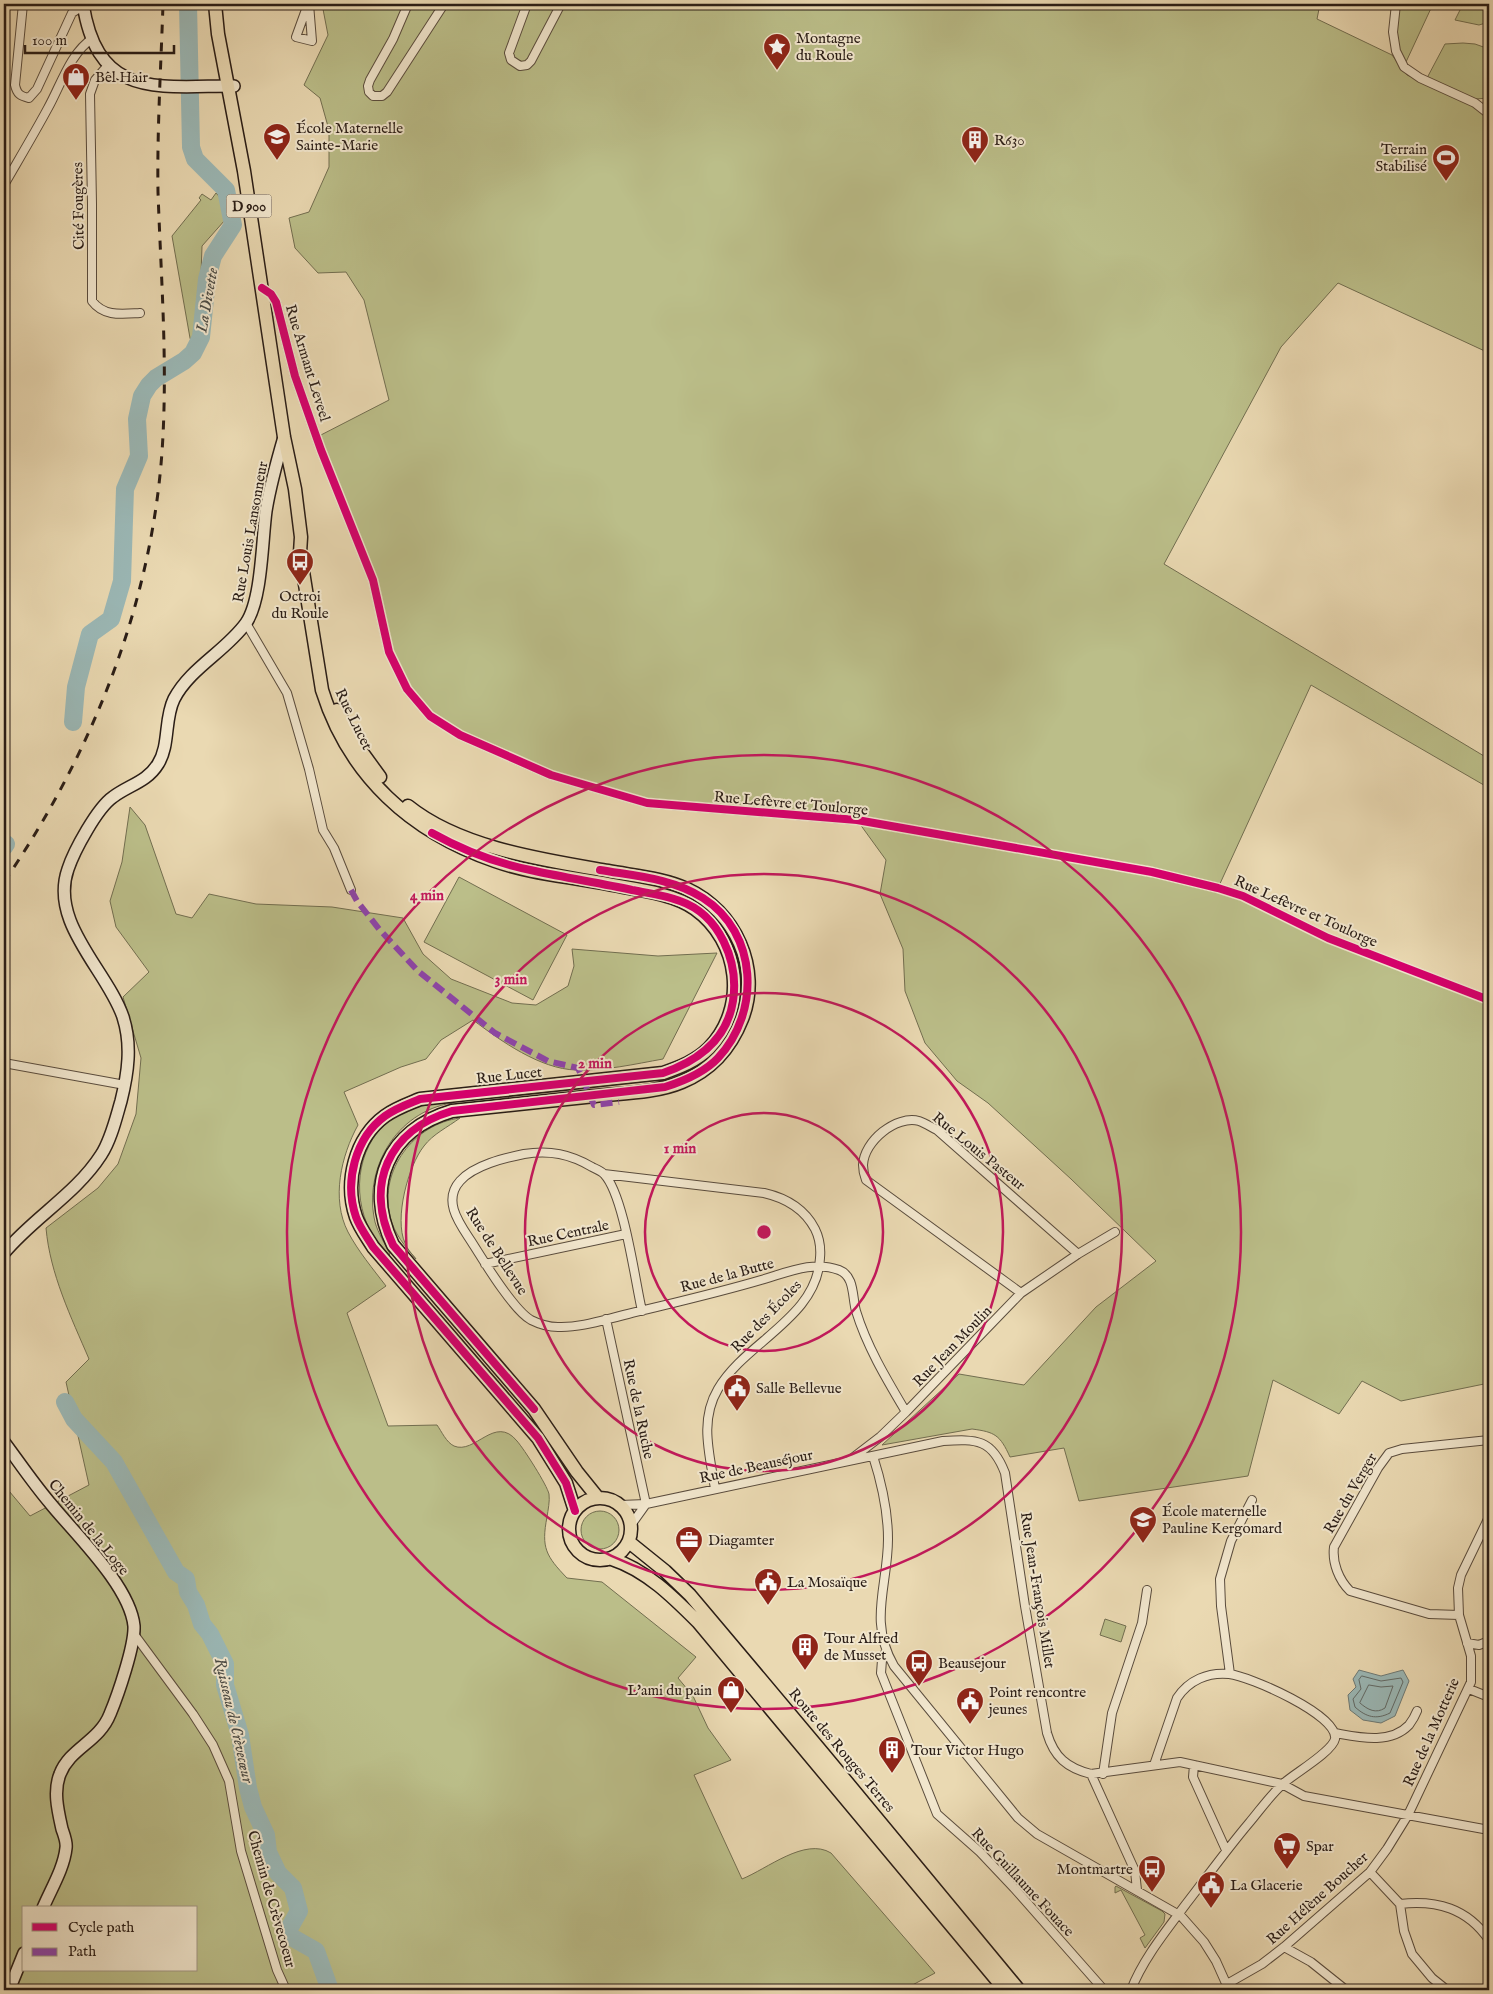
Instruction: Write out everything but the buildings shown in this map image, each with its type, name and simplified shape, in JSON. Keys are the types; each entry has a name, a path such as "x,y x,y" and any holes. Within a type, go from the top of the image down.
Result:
{"main road":[{"name":"D 900","path":"215,4 218,34 231,86"},
{"name":"D 900","path":"223,4 236,124 284,437"},
{"path":"83,5 93,38 108,65 125,78 140,84 231,86"},
{"name":"Rue Lucet","path":"284,437 295,489 301,536 300,553 322,690 327,706 342,737 360,766 395,806 420,826 448,842 495,861 536,872 682,901 708,920 726,945 731,958 735,986 730,1011 717,1039 695,1060 663,1073 420,1099 400,1107 373,1126 365,1136 354,1162 351,1185 352,1203 362,1232 538,1438 566,1484 574,1511"},
{"name":"Rue Louis Lansonneur","path":"4,1253 14,1240 82,1179 102,1154 114,1124 125,1085 129,1061 129,1044 118,1004 83,946 69,917 64,899 66,876 75,852 106,803 117,794 147,778 157,766 164,749 172,702 180,690 246,623 250,615 256,591 266,510 284,437"},
{"name":"Rue Lucet","path":"301,536 308,555 331,694 356,744 389,788 418,814 468,838 519,853 660,880 688,890 716,907 738,937 744,951 748,980 744,1015 728,1045 717,1059 702,1071 682,1082 651,1089 452,1111 440,1114 414,1129 398,1144 388,1161 382,1181 381,1212 384,1227 393,1245 534,1409 577,1472 598,1498"},
{"name":"Chemin de la Loge","path":"4,1442 48,1502 110,1576 128,1603 134,1624 129,1658 110,1714 103,1728 94,1738 70,1756 60,1773 56,1785 57,1807 66,1846 64,1859 44,1906"},
{"path":"598,1498 606,1498 620,1505 629,1518 631,1525 629,1542 625,1549 612,1558 603,1561 593,1560 584,1556 576,1549 571,1540 570,1520 574,1511 589,1500 598,1498"},
{"name":"Route des Rouges Terres","path":"629,1542 665,1571 690,1595 829,1759 1019,1990"},
{"name":"Route des Rouges Terres","path":"612,1558 636,1569 676,1601 698,1622 1005,1990"},
{"path":"9,1990 22,1958"}],"street":[{"path":"23,4 15,85 16,91 20,95 29,98 37,89 72,13 83,5"},
{"path":"408,4 393,39 370,80 369,92 373,96 382,96 387,92 444,4"},
{"path":"527,4 509,54 511,60 520,66 527,65 531,61 561,4"},
{"path":"1396,4 1393,32 1396,51 1404,67 1420,78 1469,100 1489,114"},
{"path":"4,185 80,48 93,38"},
{"name":"Cité Fougères","path":"108,65 95,80 90,94 92,301 98,309 108,313 140,313"},
{"name":"Rue Armant Leveel","path":"262,288 271,294 276,302 295,376 322,450"},
{"name":"Rue Lefèvre et Toulorge","path":"322,450 373,580 389,652 407,689 430,716 460,735 551,775 647,804 857,820 1152,872 1218,888 1243,896 1328,938 1489,1000"},
{"path":"246,623 287,694 309,769 323,830 334,848 351,890"},
{"path":"4,1064 125,1085"},
{"name":"Rue Louis Pasteur","path":"1021,1293 866,1180 863,1163 868,1149 879,1136 901,1122 910,1120 920,1121 937,1130 1078,1254"},
{"name":"Rue de Bellevue","path":"604,1174 577,1159 555,1152 538,1152 507,1158 489,1164 458,1182 452,1204 457,1219 485,1264 521,1312 539,1324 559,1327 642,1311"},
{"path":"604,1174 618,1202 642,1311"},
{"name":"Rue des Écoles","path":"604,1174 764,1193 780,1197 796,1206 813,1226 821,1247 817,1281 809,1295 789,1317 728,1374 717,1390 709,1409 706,1427 715,1489"},
{"name":"Rue Jean Moulin","path":"848,1461 880,1437 906,1412 1021,1293 1078,1254 1115,1232"},
{"name":"Rue Centrale","path":"485,1264 626,1234"},
{"name":"Rue de la Butte","path":"642,1311 704,1296 808,1266 820,1266"},
{"path":"820,1266 845,1272 850,1278 852,1300 859,1322 885,1377 906,1412"},
{"name":"Rue de la Ruche","path":"606,1319 646,1504"},
{"name":"Rue Jean-François Millet","path":"873,1456 943,1441 958,1440 983,1444 996,1453 1005,1473 1025,1606 1051,1746 1059,1758 1071,1766 1091,1774 1104,1774 1180,1762 1282,1784 1304,1796 1489,1830"},
{"name":"Rue du Verger","path":"1458,1615 1429,1614 1350,1591 1344,1585 1335,1565 1334,1547 1388,1453 1402,1449 1489,1440"},
{"path":"873,1456 887,1519 888,1539 880,1619 886,1651 894,1666 1018,1818 1044,1838 1178,1914 1204,1942 1228,1987"},
{"name":"Rue de Beauséjour","path":"620,1505 646,1504 873,1456"},
{"path":"1230,1674 1221,1606 1220,1579 1231,1540 1252,1500"},
{"path":"631,1525 646,1504"},
{"name":"Rue de la Motterie","path":"1408,1815 1471,1682 1471,1656 1458,1615 1457,1600 1460,1575 1489,1517"},
{"path":"1104,1774 1112,1713 1142,1623 1148,1590"},
{"name":"Chemin de Crèvecoeur","path":"134,1634 193,1714 213,1745 230,1781 241,1851 277,1970 286,1990"},
{"path":"1467,1643 1479,1645 1486,1644 1489,1641"},
{"name":"Rue Guillaume Fouace","path":"886,1651 882,1660 881,1673 937,1814 980,1852 1104,1990"},
{"path":"1131,1990 1151,1953 1226,1850 1282,1784 1328,1749 1335,1741 1335,1733 1320,1717 1281,1692 1230,1674 1214,1674 1187,1685 1177,1698 1154,1765"},
{"path":"1468,1690 1489,1697"},
{"path":"1335,1733 1368,1738 1384,1738 1400,1732 1409,1725 1417,1711"},
{"path":"1194,1765 1193,1777 1226,1850"},
{"path":"1091,1774 1135,1871 1137,1890"},
{"name":"Rue Hélène Boucher","path":"1228,1987 1284,1948 1370,1872 1408,1815"},
{"path":"1370,1872 1400,1904 1404,1931 1412,1954 1432,1978 1447,1990"},
{"path":"1400,1904 1429,1902 1451,1908 1477,1926 1489,1940"},
{"path":"1284,1948 1319,1968 1346,1990"}],"green space":[{"path":"322,4 1320,4 1317,19 1392,55 1407,75 1471,103 1489,118 1489,353 1338,283 1281,347 1164,564 1489,759 1489,788 1311,685 1218,888 1328,938 1489,1000 1489,1383 1401,1401 1362,1381 1339,1414 1273,1380 1248,1476 1079,1501 1064,1448 1010,1457 1000,1439 996,1436 972,1429 882,1445 959,1374 1024,1385 1096,1307 1156,1261 1071,1179 988,1103 957,1081 925,1043 905,991 903,949 880,894 886,860 857,820 647,803 551,775 460,735 430,716 407,689 389,652 373,580 317,437 389,400 364,300 346,272 318,273 295,248 289,218 309,212 329,167 329,130 320,98 304,85 328,35"},
{"path":"1399,4 1433,4 1406,62 1399,49 1396,34"},
{"path":"1463,4 1489,4 1489,22 1479,25 1455,20"},
{"path":"1445,44 1475,44 1489,49 1489,98 1475,99 1427,78"},
{"path":"216,193 224,206 225,220 202,246 199,333 193,346 172,236 201,200 199,198 202,194 211,200"},
{"path":"130,807 145,825 176,914 192,918 209,894 256,904 332,907 403,918 423,954 451,979 512,1003 536,1005 568,986 574,966 572,949 658,956 717,953 663,1059 598,1069 576,1070 562,1068 549,1065 522,1052 496,1037 473,1020 441,1040 426,1059 401,1067 344,1092 358,1125 343,1164 339,1192 340,1206 348,1232 356,1246 386,1286 347,1313 388,1426 437,1425 449,1442 454,1446 462,1447 493,1433 509,1434 525,1451 549,1494 545,1544 554,1564 567,1578 602,1582 696,1657 678,1678 693,1696 708,1728 731,1760 694,1775 742,1879 786,1856 798,1852 821,1849 831,1853 935,1973 903,1990 4,1990 4,1485 30,1516 89,1485 66,1382 89,1359 57,1279 48,1245 46,1228 98,1188 118,1164 136,1114 141,1058 123,997 149,972 116,927 110,901 122,862"},
{"path":"459,877 567,935 533,1000 424,942"},
{"path":"452,1101 452,1103 432,1109 415,1118 400,1131 388,1146 379,1163 374,1182 375,1222 389,1255 371,1232 362,1208 360,1176 363,1160 369,1145 389,1121 403,1112 421,1106"},
{"path":"460,1118 436,1134 424,1146 408,1179 402,1207 402,1233 407,1247 416,1259 400,1239 394,1228 388,1199 390,1182 395,1166 415,1140 428,1129 443,1122"},
{"path":"600,1511 613,1517 619,1530 613,1543 600,1549 587,1543 581,1530 587,1517"},
{"path":"1105,1619 1126,1626 1121,1642 1100,1635"},
{"path":"1116,1886 1165,1914 1164,1922 1145,1948 1140,1938 1145,1935 1121,1890 1115,1893"}],"water":[{"path":"1359,1670 1381,1676 1403,1670 1409,1681 1395,1716 1381,1723 1363,1720 1350,1710 1348,1695 1356,1687 1353,1679"}],"waterway":[{"name":"La Divette","path":"73,722 76,687 90,634 111,619 122,581 125,489 139,456 137,419 142,396 156,378 184,361 193,353 201,337 207,279 213,256 233,225 226,190 195,159 191,147 188,4"},
{"name":"Ruisseau de Crèvecœur","path":"65,1402 74,1419 114,1462 176,1572 186,1579 188,1592 196,1605 202,1624 210,1634 225,1664 225,1685 240,1735 248,1788 253,1807 266,1835 268,1852 278,1873 293,1888 299,1911 286,1934 316,1951 330,1990"}],"railway":[{"path":"4,882 64,783 112,678 130,623 145,567 156,510 164,419 163,322 158,192 163,4"}],"marked path":[{"path":"351,890 357,901 379,929 418,971 495,1033 548,1061 578,1068 594,1105 619,1102"}],"cycle path":[{"path":"262,288 271,294 276,302 295,376 321,450 373,580 389,652 407,689 430,716 460,735 551,775 647,803 857,820 1152,872 1218,888 1243,896 1328,938 1489,1000"},
{"path":"432,833 457,846 508,865 656,894 680,901 706,917 716,929 724,942 733,971 733,1001 730,1015 724,1027 709,1047 676,1068 663,1073 420,1099 402,1106 385,1116 366,1136 359,1148 352,1175 351,1190 356,1217 366,1236 373,1247 538,1438 566,1483 575,1511"},
{"path":"534,1409 393,1245 385,1223 381,1201 382,1181 388,1163 398,1146 412,1132 430,1120 452,1111 665,1087 686,1079 706,1068 718,1058 732,1039 742,1019 747,996 747,974 743,952 735,931 721,913 703,898 679,886 653,879 600,870"}],"place":[{"name":"Montagne du Roule","path":"777,71"},
{"name":"Bel Hair","path":"76,101"},
{"name":"École Maternelle Sainte-Marie","path":"277,161"},
{"name":"R630","path":"975,164"},
{"name":"Terrain Stabilisé","path":"1446,182"},
{"name":"Octroi du Roule","path":"300,586"},
{"name":"Salle Bellevue","path":"737,1412"},
{"name":"École maternelle Pauline Kergomard","path":"1143,1544"},
{"name":"Diagamter","path":"689,1564"},
{"name":"La Mosaïque","path":"768,1606"},
{"name":"Tour Alfred de Musset","path":"805,1671"},
{"name":"Beausejour","path":"919,1687"},
{"name":"L'ami du pain","path":"731,1714"},
{"name":"Point rencontre jeunes","path":"970,1725"},
{"name":"Tour Victor Hugo","path":"892,1774"},
{"name":"Spar","path":"1287,1870"},
{"name":"Montmartre","path":"1152,1893"},
{"name":"La Glacerie","path":"1211,1909"}]}
